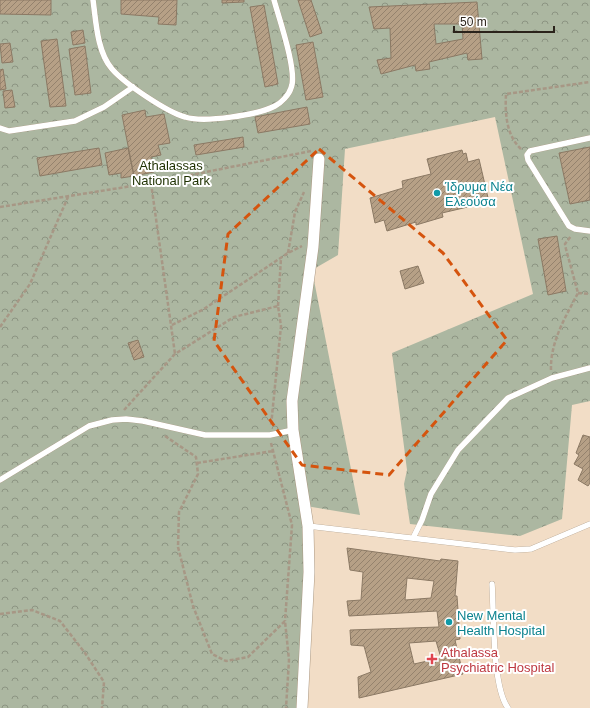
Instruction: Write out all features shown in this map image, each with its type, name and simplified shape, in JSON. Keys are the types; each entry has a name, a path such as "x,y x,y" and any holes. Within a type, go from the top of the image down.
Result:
{"street":[{"path":"302,708 309,572 308,526 294,430 292,400 313,247 318,159"}],"lane":[{"path":"92,0 102,50 111,69 133,87 171,111 186,118 200,120 244,116 275,106 285,98 292,88 293,78 291,62 274,0"},
{"path":"0,128 9,130 75,121 104,107 133,87"},
{"path":"590,138 530,151 527,155 528,160 564,220 569,226 575,229 590,231"},
{"path":"413,538 422,520 431,494 458,450 508,398 552,378 590,368"},
{"path":"0,480 89,426 112,420 126,419 143,421 205,435 270,435 294,430"},
{"path":"308,526 515,550 531,549 590,524"},
{"path":"492,584 498,683 503,701 508,708"}],"path":[{"path":"527,155 514,143 505,113 506,94 590,82"},
{"path":"0,207 151,183 310,151 318,159"},
{"path":"151,183 175,354"},
{"path":"288,253 295,212 306,189"},
{"path":"0,327 30,284 69,196"},
{"path":"552,378 551,360 558,332 578,293 566,249 566,244 575,229"},
{"path":"172,325 204,309 288,253 304,246 313,247"},
{"path":"281,258 278,306 281,326 270,435 292,525 285,621 289,660 286,708"},
{"path":"578,293 590,294"},
{"path":"112,420 175,354 234,317 278,306"},
{"path":"160,434 196,458 198,474 180,512 178,547 193,606 212,654 226,661 248,656 285,621"},
{"path":"197,463 274,451"},
{"path":"0,614 32,610 60,621 85,653 104,682 102,708"}],"highlighted area":[{"path":"319,149 443,253 507,340 389,475 302,465 214,341 228,234"}],"green space":[{"name":"Athalassas National Park","path":"0,0 590,0 590,401 572,405 562,519 520,536 410,524 404,484 407,470 392,353 533,294 495,117 345,149 338,255 312,270 360,515 306,506 305,708 0,708"}],"building":[{"path":"0,0 51,0 51,15 0,14"},
{"path":"121,0 177,0 176,25 158,24 159,17 121,14"},
{"path":"222,0 244,0 244,2 222,3"},
{"path":"298,0 311,0 322,33 310,37"},
{"path":"477,2 482,59 468,60 467,53 429,62 430,69 416,71 415,65 381,74 377,60 391,58 390,28 374,29 369,7","holes":["434,24 462,24 463,39 436,44"]},
{"path":"264,5 278,84 265,87 250,7"},
{"path":"83,30 85,43 73,45 71,32"},
{"path":"57,39 66,106 50,107 41,41"},
{"path":"313,42 323,97 306,100 296,45"},
{"path":"10,43 13,62 2,63 0,44"},
{"path":"85,46 91,93 75,95 69,49"},
{"path":"3,69 6,89 0,90 0,70"},
{"path":"12,90 15,107 5,108 3,91"},
{"path":"307,107 310,124 258,133 255,117"},
{"path":"145,110 146,117 164,114 170,143 158,145 161,155 151,157 154,172 134,176 122,115"},
{"path":"243,137 244,147 196,155 194,145"},
{"path":"590,147 590,200 570,204 559,153"},
{"path":"99,148 102,165 40,176 37,158"},
{"path":"128,148 134,176 121,178 121,173 109,175 105,153"},
{"name":"Ίδρυμα Νέα Ελεούσα","path":"462,150 463,154 466,153 468,162 479,159 489,202 442,213 443,217 416,225 416,222 387,231 384,220 375,223 370,198 403,188 402,181 431,174 427,159"},
{"path":"557,236 566,291 548,295 538,239"},
{"path":"418,266 424,283 405,289 400,271"},
{"path":"138,340 144,357 134,360 128,343"},
{"path":"583,435 590,437 590,483 588,486 578,480 583,469 574,464 579,455 576,453"},
{"name":"New Mental Health Hospital","path":"347,548 440,561 441,559 458,561 455,596 457,596 460,639 455,640 463,674 359,698 358,677 371,672 364,646 351,645 350,630 439,627 437,611 349,616 347,601 361,600 363,572 350,570","holes":["407,578 434,581 431,598 405,600","436,641 441,658 414,664 409,643"]}],"place":[{"name":"Ίδρυμα Νέα Ελεούσα","path":"437,193"},
{"name":"New Mental Health Hospital","path":"449,622"},
{"name":"Athalassa Psychiatric Hospital","path":"432,659"}]}
